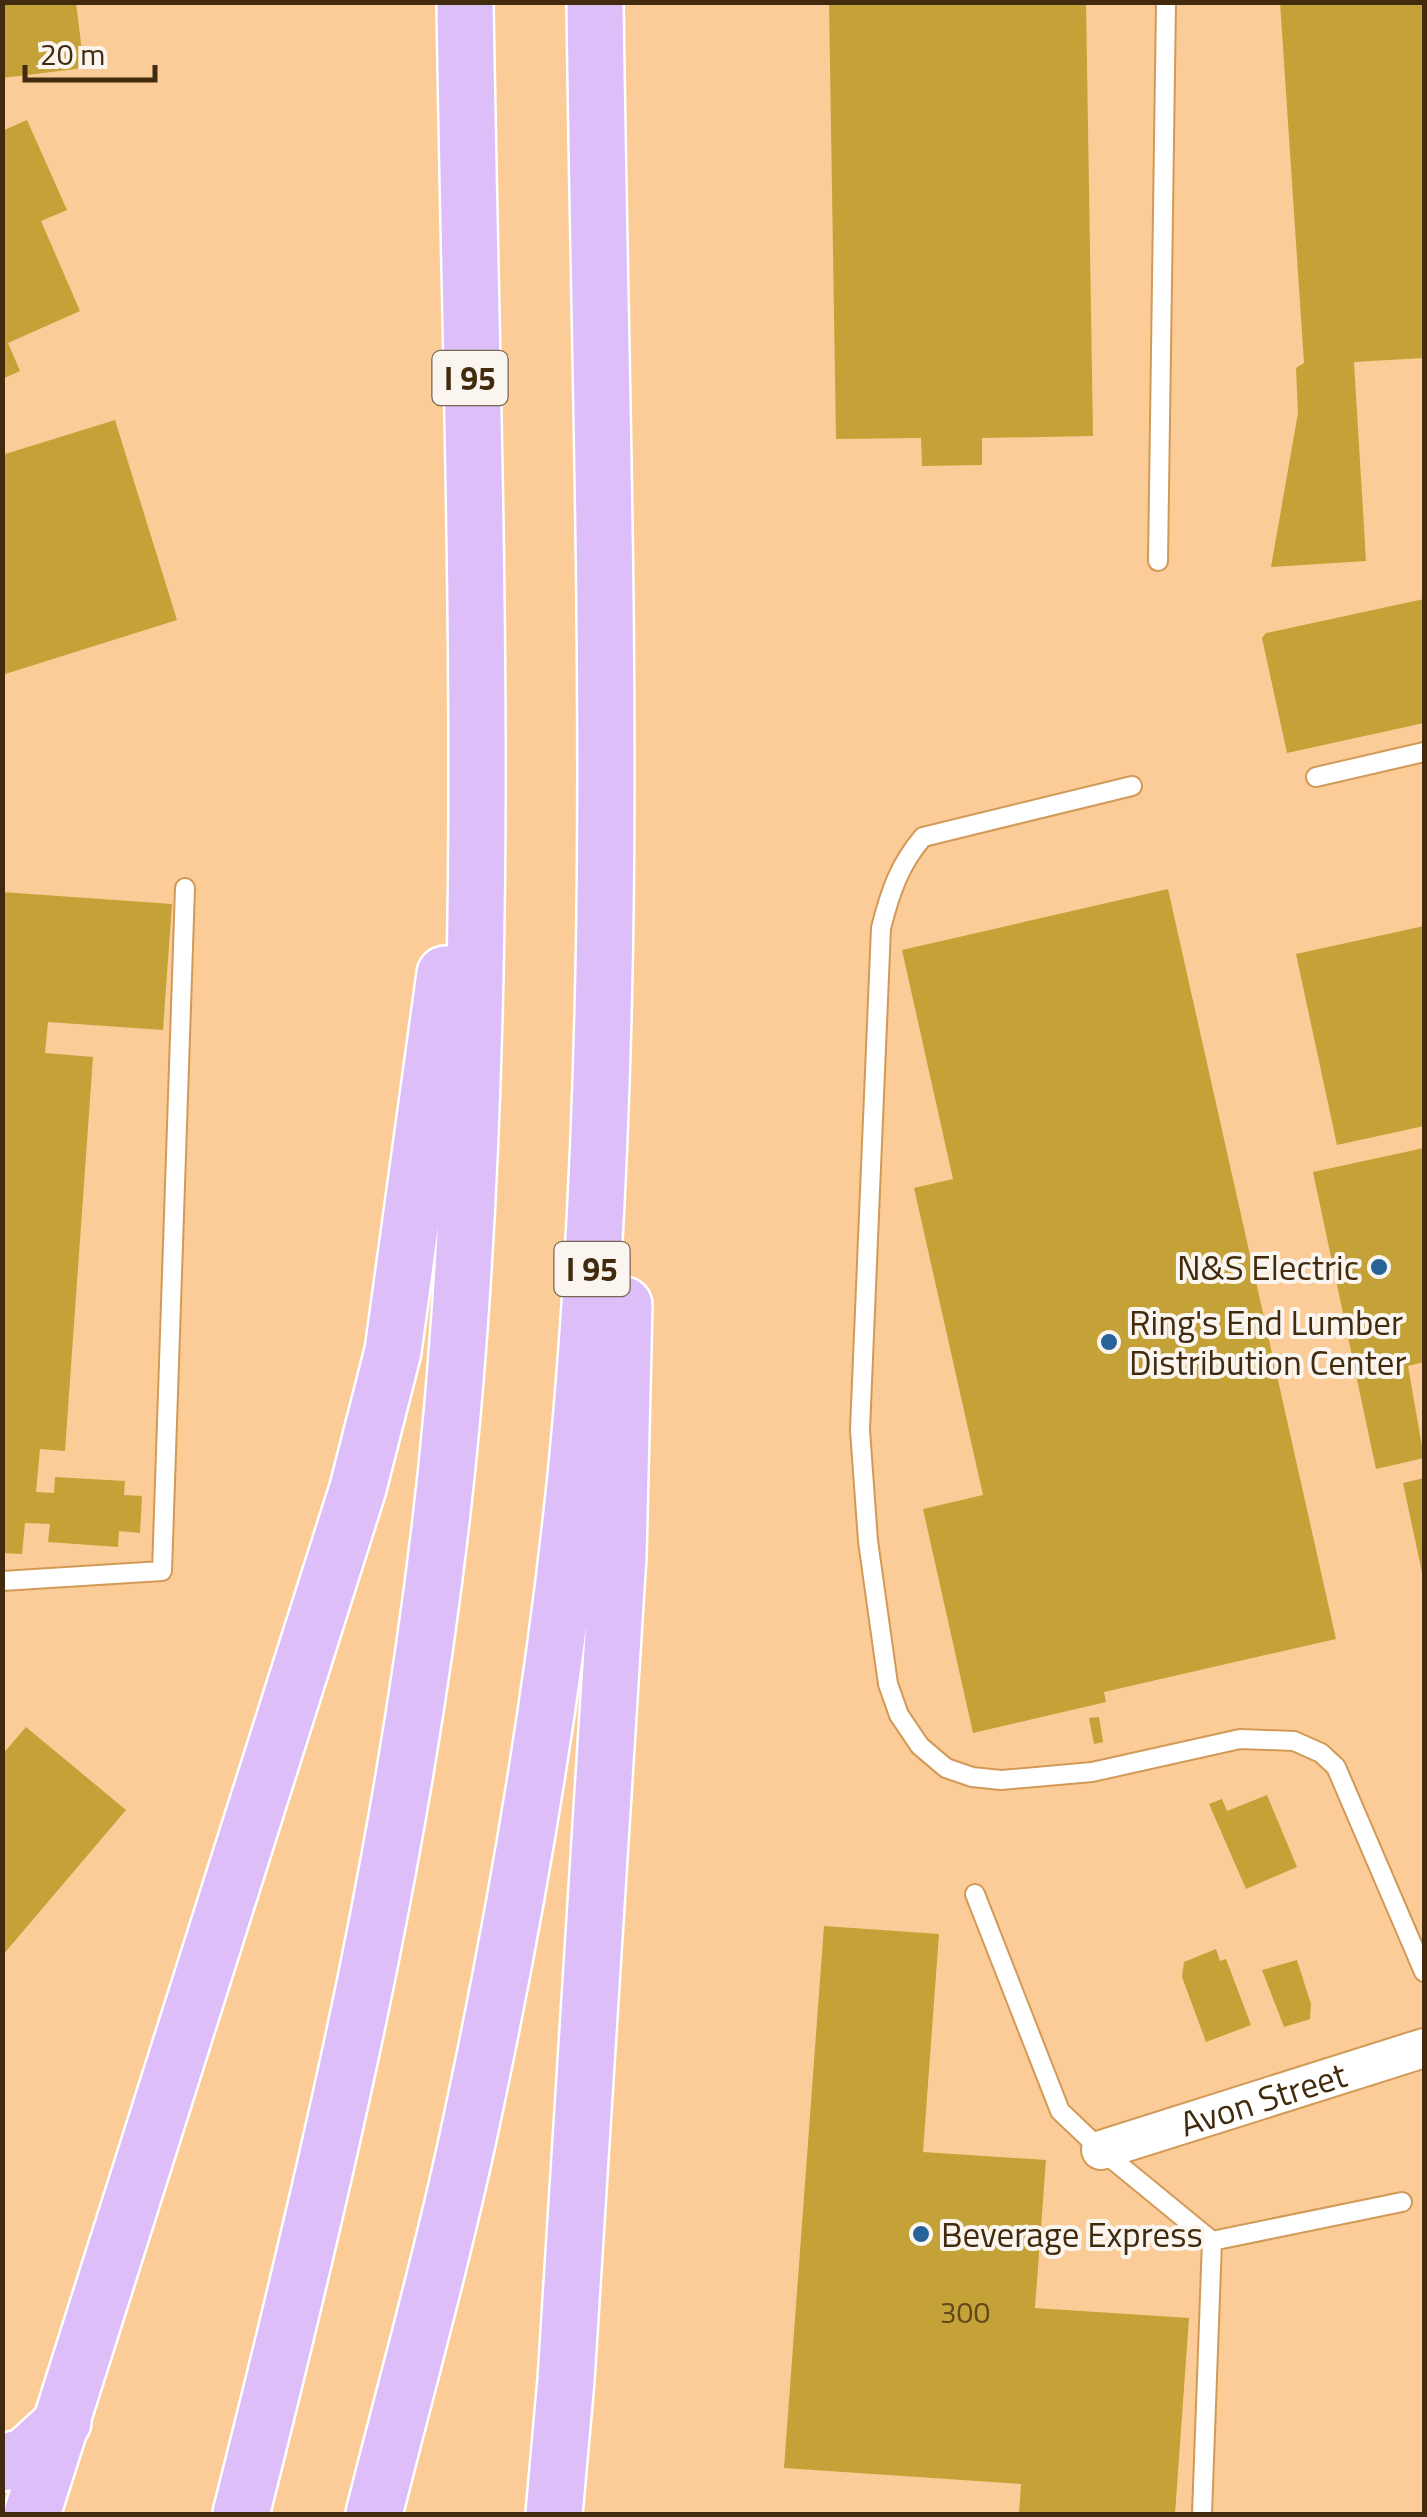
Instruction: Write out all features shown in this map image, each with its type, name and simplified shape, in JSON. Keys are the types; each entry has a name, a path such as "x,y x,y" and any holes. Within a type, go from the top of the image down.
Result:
{"highway":[{"name":"I 95","path":"241,2514 312,2234 389,1873 434,1583 452,1417 473,1089 476,753 465,2"},
{"name":"I 95","path":"374,2514 471,2125 504,1962 536,1782 576,1468 601,1136 605,971 595,2"},
{"path":"32,2514 358,1488 393,1351 476,753"},
{"path":"554,2514 566,2380 618,1556 626,1233 605,971"},
{"path":"2,2463 26,2456 63,2422"}],"street":[{"name":"Avon Street","path":"1101,2150 1424,2048"}],"lane":[{"path":"1158,562 1166,2"},
{"path":"1316,777 1424,752"},
{"path":"1132,786 923,837 906,857 894,882 881,928 860,1430 868,1541 888,1684 900,1715 920,1746 946,1768 972,1776 1001,1780 1092,1772 1240,1739 1294,1740 1321,1753 1336,1767 1424,1972"},
{"path":"2,1581 162,1571 185,888"},
{"path":"975,1894 1060,2111 1101,2150 1212,2240"},
{"path":"1212,2240 1402,2202"},
{"path":"1202,2514 1212,2240"}],"building":[{"path":"2,2 76,2 84,68 2,78"},
{"path":"829,2 1086,2 1093,436 982,438 982,465 922,466 921,438 836,439"},
{"path":"1280,2 1424,2 1424,358 1354,362 1366,561 1271,567 1298,413 1296,368 1304,363"},
{"path":"27,120 67,210 41,221 80,311 8,343 20,371 2,379 2,131"},
{"path":"115,420 177,620 2,675 2,455"},
{"path":"1424,599 1424,723 1287,753 1262,638 1266,633"},
{"name":"Ring's End Lumber Distribution Center","path":"1168,889 1336,1639 1104,1692 1106,1702 973,1733 923,1509 983,1495 914,1188 953,1179 902,950"},
{"path":"2,892 172,904 163,1030 48,1022 45,1053 93,1057 65,1451 40,1449 36,1492 54,1493 55,1477 125,1481 124,1495 142,1496 140,1533 119,1531 118,1547 48,1542 50,1524 25,1523 22,1554 2,1553"},
{"path":"1424,926 1424,1126 1337,1145 1296,954"},
{"name":"N&S Electric","path":"1424,1148 1424,1362 1408,1366 1424,1458 1376,1469 1313,1172"},
{"path":"1424,1478 1424,1577 1423,1577 1403,1483"},
{"path":"1099,1717 1103,1742 1094,1744 1089,1718"},
{"path":"26,1727 126,1810 2,1956 2,1755"},
{"path":"1267,1795 1297,1867 1246,1889 1209,1804 1222,1799 1227,1811"},
{"name":"Beverage Express","path":"824,1926 939,1934 923,2152 1046,2160 1035,2308 1189,2318 1175,2514 1019,2514 1021,2484 784,2468"},
{"path":"1216,1949 1220,1961 1226,1959 1251,2025 1206,2042 1182,1977 1184,1962"},
{"path":"1297,1960 1311,2004 1310,2019 1284,2027 1262,1970"}],"place":[{"name":"N&S Electric","path":"1379,1267"},
{"name":"Ring's End Lumber Distribution Center","path":"1109,1342"},
{"name":"Beverage Express","path":"921,2234"}]}
